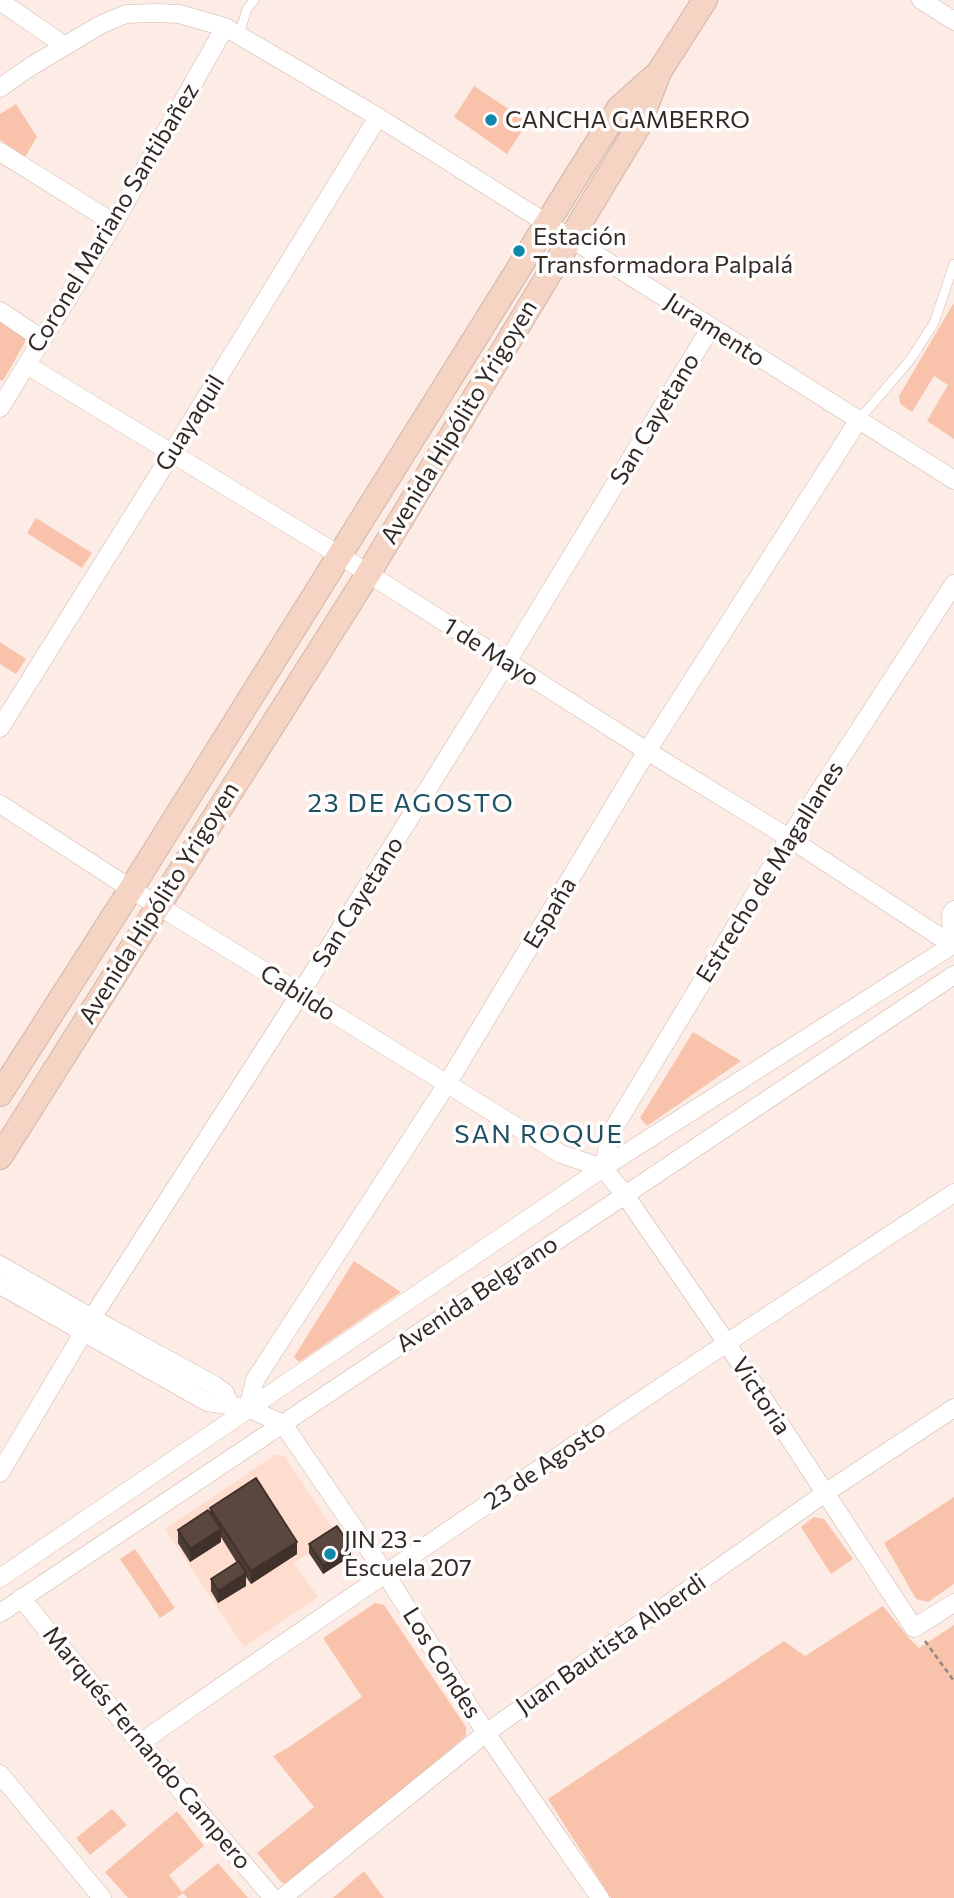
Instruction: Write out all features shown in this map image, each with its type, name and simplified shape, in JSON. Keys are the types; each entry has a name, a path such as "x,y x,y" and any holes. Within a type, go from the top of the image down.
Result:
{"street":[{"path":"659,72 705,0"},
{"path":"920,0 954,21"},
{"path":"0,1 65,46"},
{"name":"Juramento","path":"0,88 100,25 126,14 178,14 232,31 378,117 547,222 954,481"},
{"name":"Coronel Mariano Santibañez","path":"2,403 232,31"},
{"name":"Avenida Hipólito Yrigoyen","path":"0,1094 619,108 659,72"},
{"name":"Avenida Hipólito Yrigoyen","path":"0,1157 368,574 638,127 659,72"},
{"name":"Guayaquil","path":"0,728 378,117"},
{"path":"0,152 114,223"},
{"path":"0,311 42,339"},
{"name":"San Cayetano","path":"0,1473 88,1325 300,995 507,662 711,327"},
{"name":"1 de Mayo","path":"27,365 339,555 789,838 953,945"},
{"name":"España","path":"239,1407 447,1084 648,751 858,421"},
{"name":"Estrecho de Magallanes","path":"603,1168 612,1131 789,838 954,584"},
{"name":"Cabildo","path":"0,804 300,995 561,1154 603,1168"},
{"path":"953,945 951,914 954,910"},
{"name":"Avenida Belgrano","path":"0,1578 239,1407 603,1168 953,945"},
{"name":"Avenida Belgrano","path":"0,1613 954,975"},
{"name":"Victoria","path":"603,1168 625,1195 726,1342 914,1628"},
{"name":"23 de Agosto","path":"140,1743 726,1342 954,1193"},
{"path":"0,1265 88,1325"},
{"path":"0,1285 214,1385 239,1407 283,1424"},
{"name":"Juan Bautista Alberdi","path":"282,1898 486,1733 825,1493 954,1408"},
{"name":"Los Condes","path":"283,1424 385,1573 486,1733 600,1898"},
{"name":"Marqués Fernando Campero","path":"21,1598 140,1743 273,1898"},
{"path":"914,1628 954,1603"},
{"path":"0,1774 102,1898"}],"lane":[{"path":"232,31 254,0"},
{"path":"858,421 910,360 934,323 954,264"}],"path":[{"path":"914,1628 954,1681"}],"shaded area":[{"name":"CANCHA GAMBERRO","path":"474,86 528,122 507,154 454,117"},
{"path":"16,104 37,137 25,157 0,140 0,114"},
{"path":"953,304 954,439 927,421 948,385 934,376 912,412 900,404 899,396"},
{"path":"0,319 28,337 3,381 0,380"},
{"path":"36,518 92,553 82,568 27,533"},
{"path":"0,642 26,659 16,674 0,664"},
{"path":"693,1032 741,1061 647,1126 640,1118"},
{"path":"354,1261 401,1292 299,1362 294,1357"},
{"path":"276,1454 284,1456 337,1535 294,1563 318,1597 244,1647 165,1529"},
{"path":"954,1497 954,1584 928,1602 916,1599 884,1543"},
{"path":"814,1517 824,1519 853,1559 831,1574 801,1527"},
{"path":"135,1549 175,1608 160,1618 120,1559"},
{"path":"375,1603 384,1605 466,1727 466,1736 289,1884 282,1883 257,1853 314,1807 273,1756 362,1697 323,1638"},
{"path":"883,1606 919,1648 954,1625 954,1898 611,1898 548,1799 784,1641 805,1656"},
{"path":"112,1809 127,1825 90,1855 76,1838"},
{"path":"177,1811 204,1846 169,1875 182,1892 218,1863 248,1898 187,1898 183,1893 177,1898 128,1898 105,1872"},
{"path":"364,1871 384,1898 333,1898"}],"building":[{"path":"256,1478 297,1542 251,1571 210,1508"},
{"path":"208,1510 221,1529 190,1549 178,1530"},
{"path":"337,1526 351,1547 323,1565 309,1544"},
{"path":"239,1561 246,1573 218,1591 211,1579"}],"place":[{"name":"CANCHA GAMBERRO","path":"491,120"},
{"name":"Estación Transformadora Palpalá","path":"519,251"},
{"name":"JIN 23 - Escuela 207","path":"330,1554"}],"district":[{"name":"23 DE AGOSTO","path":"411,803"},
{"name":"SAN ROQUE","path":"539,1134"}]}
